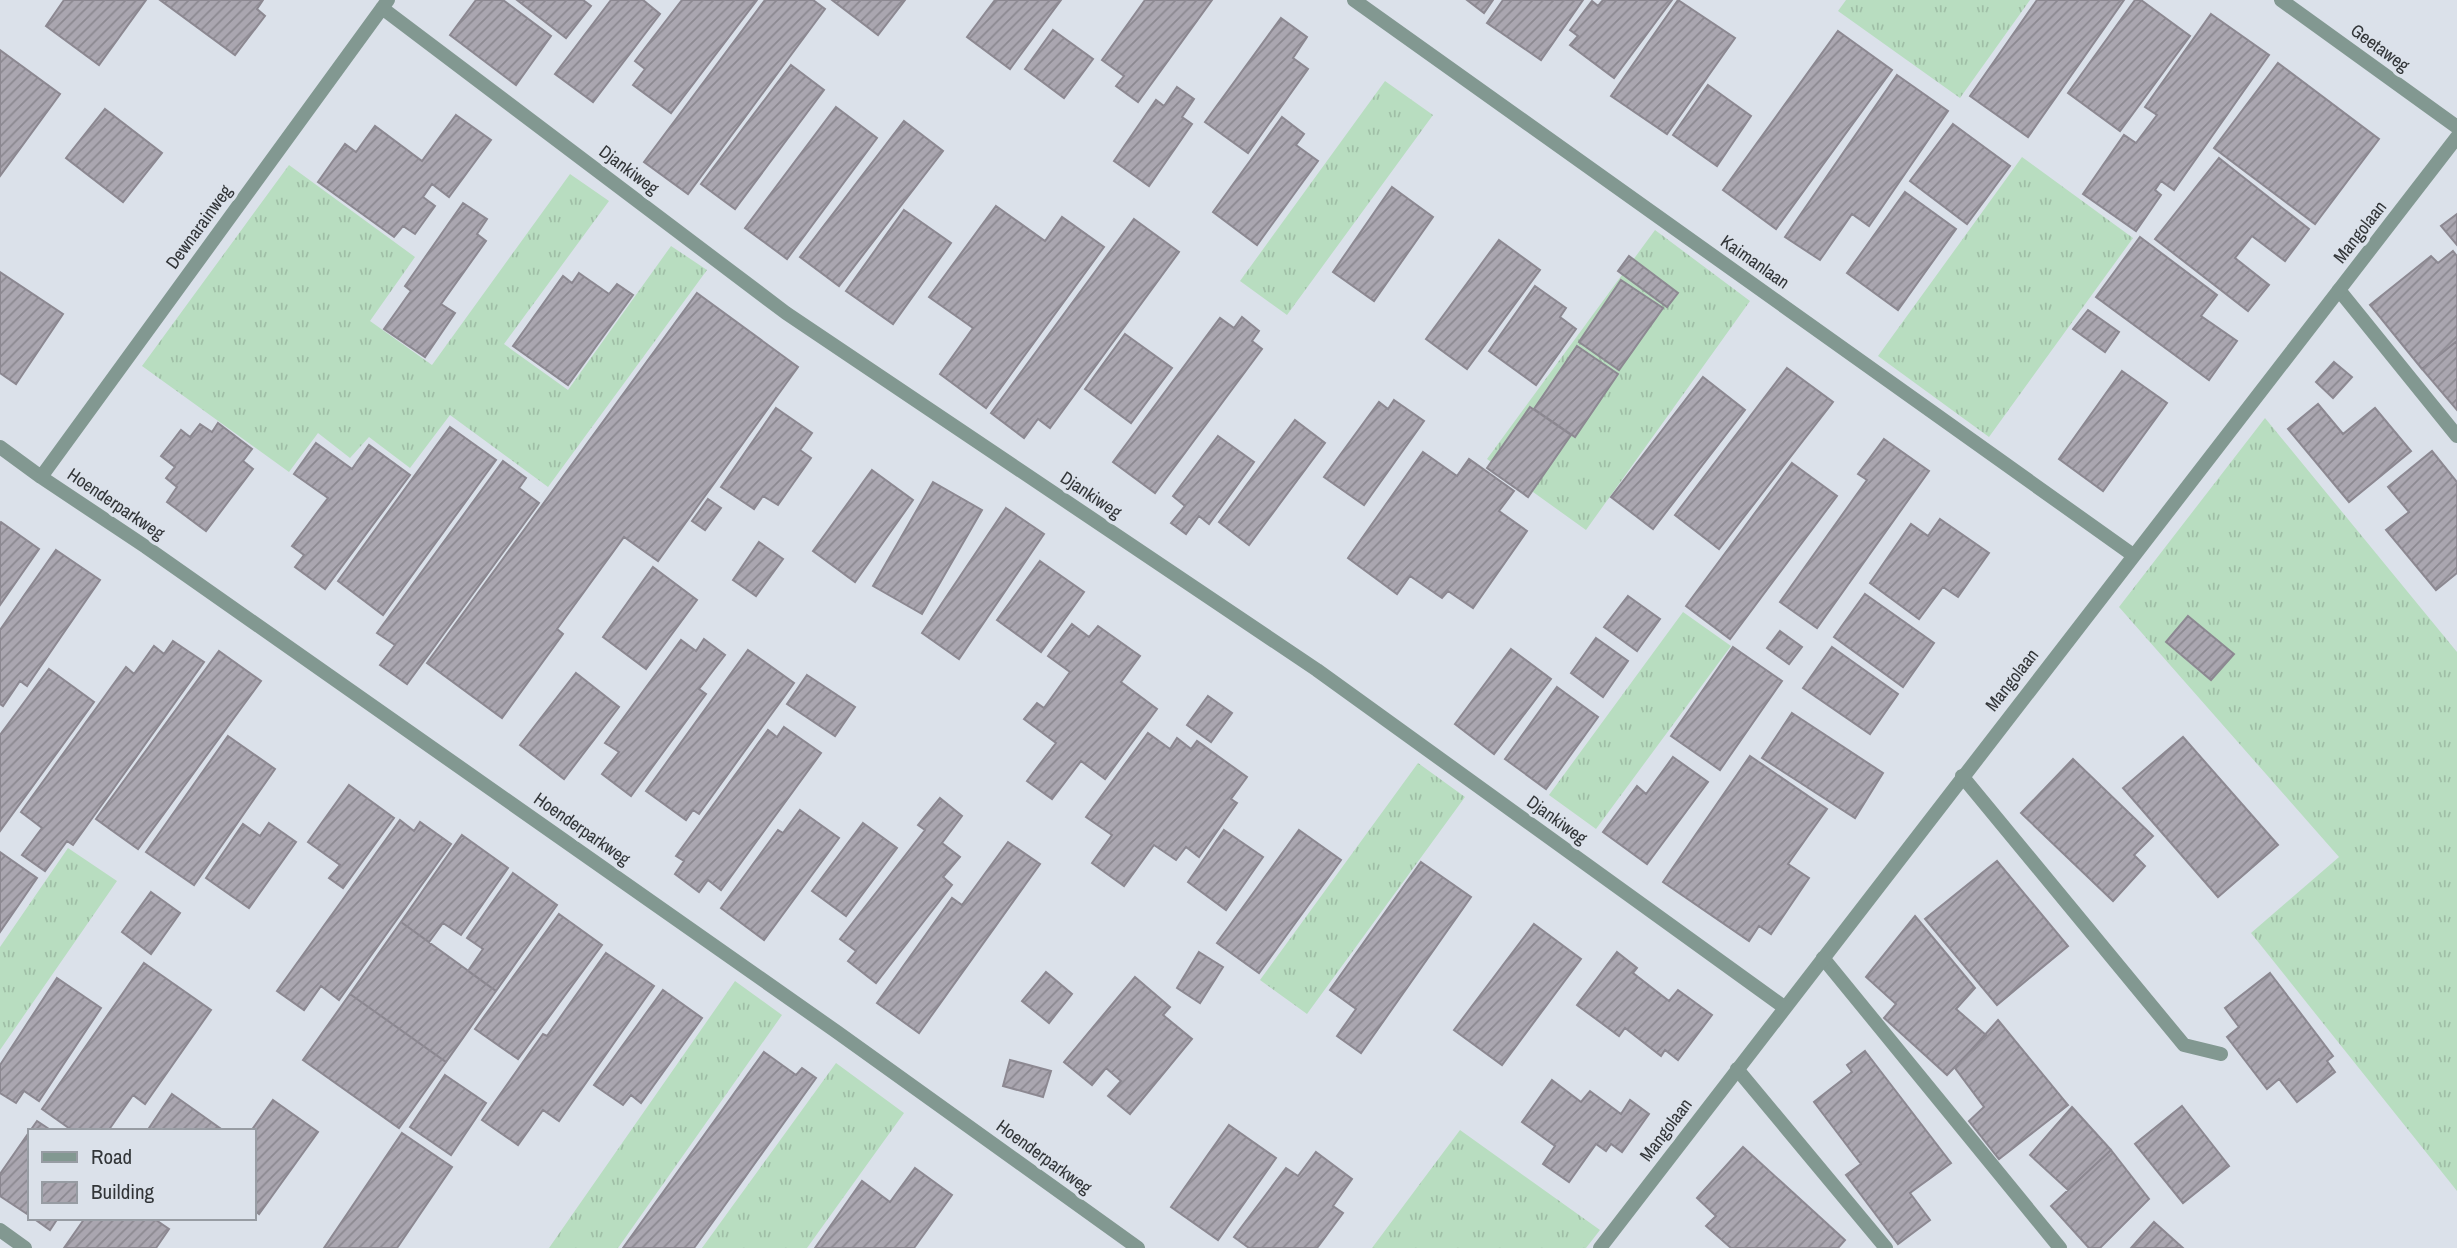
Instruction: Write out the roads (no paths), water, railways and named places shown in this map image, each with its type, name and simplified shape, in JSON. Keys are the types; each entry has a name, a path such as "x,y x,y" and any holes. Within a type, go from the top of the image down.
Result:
{"street":[{"name":"Kaimanlaan","path":"1354,0 2133,555"},
{"name":"Geetaweg","path":"2281,0 2457,127"},
{"name":"Dewnarainweg","path":"41,477 385,4"},
{"name":"Djankiweg","path":"385,4 786,313 1317,670 1784,1007"},
{"name":"Mangolaan","path":"1600,1248 2457,137"},
{"path":"2339,290 2457,436"},
{"name":"Hoenderparkweg","path":"0,447 815,1016 1138,1248"},
{"path":"1962,776 2185,1045 2221,1054"},
{"path":"1822,958 2060,1248"},
{"path":"1737,1069 1886,1248"},
{"path":"0,1230 25,1248"}]}
